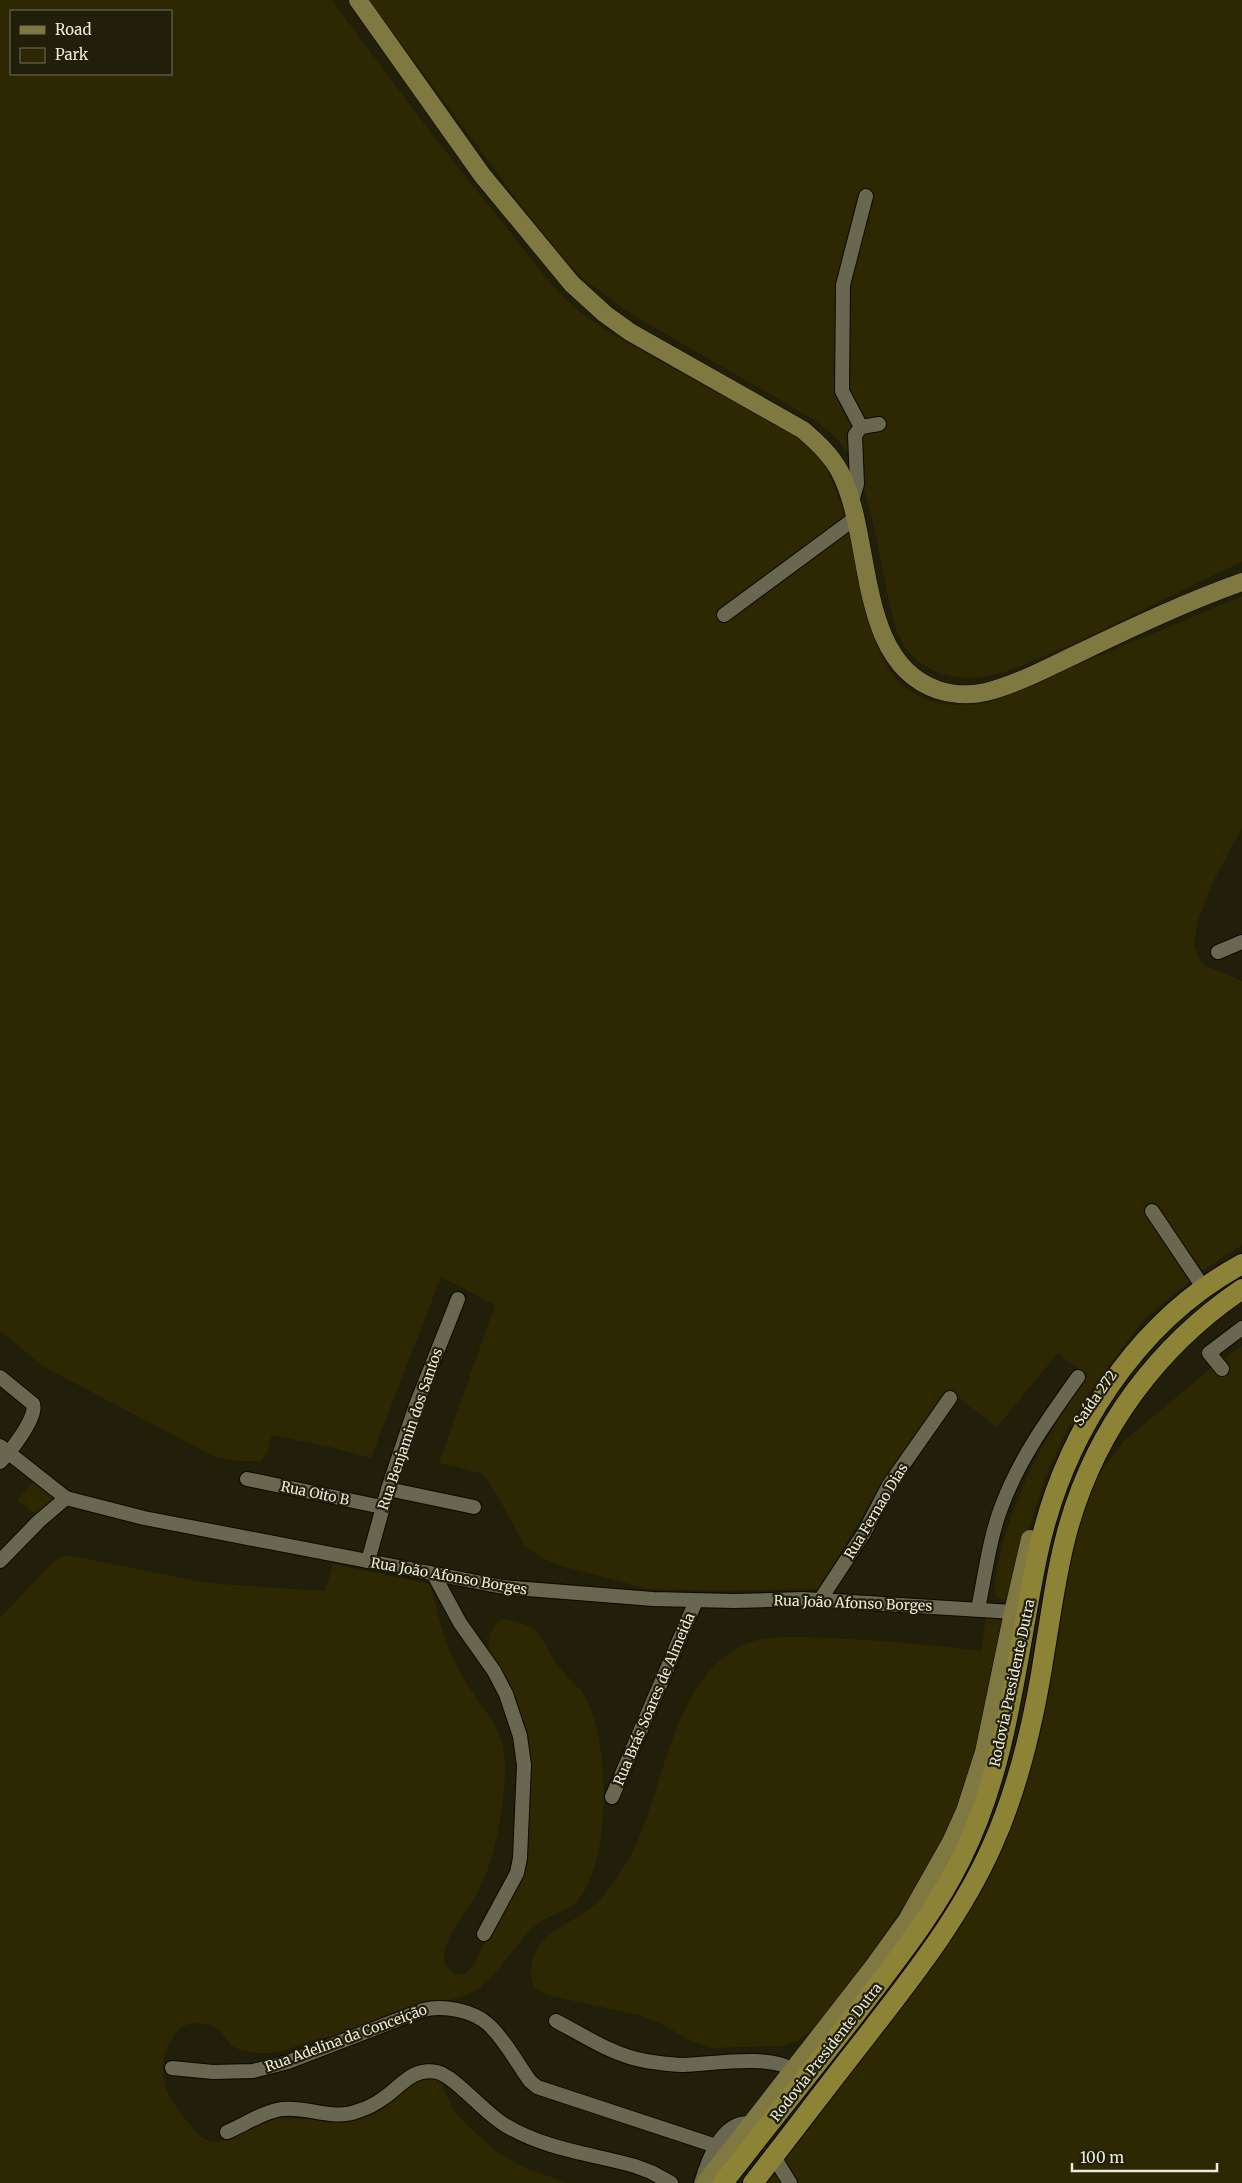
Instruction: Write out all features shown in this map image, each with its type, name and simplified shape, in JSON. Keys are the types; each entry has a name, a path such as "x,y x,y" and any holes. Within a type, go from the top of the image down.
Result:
{"highway":[{"name":"Saída 272","path":"1030,1539 1060,1458 1076,1426 1099,1390 1132,1349 1160,1320 1201,1284 1242,1258"},
{"name":"Rodovia Presidente Dutra","path":"723,2183 893,1965 925,1920 961,1860 992,1778 1004,1735 1039,1551 1049,1512 1079,1436 1111,1385 1150,1337 1204,1288 1242,1264"},
{"name":"Rodovia Presidente Dutra","path":"753,2183 935,1946 970,1890 992,1846 1012,1794 1030,1730 1052,1602 1068,1528 1088,1471 1138,1386 1170,1348 1196,1325 1242,1290"}],"main road":[{"path":"358,0 482,175 572,284 605,314 630,332 803,430 825,450 840,471 853,512 878,617 890,652 897,662 918,680 931,687 959,695 974,695 1001,688 1129,631 1181,605 1242,582"},
{"path":"706,2183 907,1920 952,1842 965,1811 984,1752 1030,1539"}],"street":[{"path":"861,428 842,391 843,285 866,196"},
{"path":"724,615 853,512 857,484 855,435 861,428 879,424"},
{"path":"1218,952 1242,942"},
{"path":"1152,1211 1201,1284"},
{"name":"Rua Benjamin dos Santos","path":"368,1561 382,1507 416,1405 458,1299"},
{"path":"1222,1369 1209,1353 1242,1328"},
{"path":"978,1609 992,1538 1000,1510 1036,1436 1078,1376"},
{"path":"0,1377 33,1404 35,1409 32,1418 3,1454"},
{"name":"Rua Fernao Dias","path":"820,1600 864,1533 889,1484 950,1398"},
{"name":"Rua João Afonso Borges","path":"3,1454 66,1498 144,1518 503,1588 696,1601 820,1600 1013,1612"},
{"name":"Rua Oito B","path":"247,1479 382,1507"},
{"path":"388,1489 474,1507"},
{"path":"0,1561 39,1521 66,1498"},
{"path":"434,1575 460,1623 494,1671 506,1694 520,1736 524,1765 521,1849 517,1873 484,1934"},
{"name":"Rua Brás Soares de Almeida","path":"612,1797 696,1601"},
{"name":"Rua Adelina da Conceição","path":"172,2068 213,2072 253,2071 288,2062 423,2010 441,2008 466,2013 487,2023 530,2081 537,2087 601,2110 716,2146"},
{"path":"556,2021 620,2054 645,2061 683,2065 753,2061 786,2066 793,2070"},
{"path":"227,2132 272,2112 284,2109 344,2115 355,2113 378,2102 413,2075 421,2072 436,2072 450,2078 490,2116 527,2137 635,2166 671,2183"},
{"path":"700,2183 716,2146 724,2136 737,2125 750,2123"},
{"path":"774,2156 790,2183"}],"green space":[{"path":"0,0 332,0 416,113 562,296 589,318 616,336 693,380 772,421 799,438 815,453 835,487 848,529 867,617 881,656 904,686 938,703 987,703 1242,596 1242,828 1213,882 1197,924 1194,945 1200,961 1204,965 1242,981 1242,1245 1201,1272 1144,1319 1089,1393 1066,1432 1044,1480 1009,1598 1002,1600 997,1597 995,1585 1004,1538 1012,1514 1045,1442 1086,1376 1058,1353 997,1427 948,1390 871,1502 819,1589 717,1591 648,1589 562,1566 542,1558 524,1545 495,1491 481,1473 439,1463 495,1305 441,1277 371,1458 272,1435 267,1453 261,1461 236,1461 215,1457 44,1367 0,1331"},
{"path":"369,0 1242,0 1242,562 1097,632 1007,671 989,676 967,678 955,677 932,670 912,656 898,635 868,504 860,479 849,456 836,438 806,415 631,314 585,280 566,261 521,205"},
{"path":"1242,1346 1242,2183 762,2183 1007,1829 1031,1767 1043,1713 1061,1571 1094,1480 1124,1441 1211,1368"},
{"path":"35,1480 58,1499 39,1517 17,1500"},
{"path":"67,1555 207,1583 325,1591 333,1564 430,1584 450,1651 465,1681 496,1728 501,1739 505,1763 501,1813 489,1865 484,1880 456,1925 446,1946 445,1965 455,1974 464,1974 471,1968 506,1905 529,1779 489,1652 490,1637 496,1624 504,1619 528,1626 539,1635 559,1667 579,1688 588,1702 595,1721 600,1744 604,1796 599,1848 593,1871 580,1898 569,1908 535,1926 493,1976 470,1994 424,2006 331,2037 317,2039 273,2053 248,2052 238,2049 229,2043 221,2032 209,2025 200,2023 186,2025 180,2028 169,2045 164,2059 163,2072 169,2095 176,2106 201,2137 210,2141 228,2139 275,2118 345,2121 353,2119 423,2074 440,2080 453,2110 497,2152 525,2168 568,2183 0,2183 0,1618 55,1560"},
{"path":"986,1617 1008,1622 981,1748 950,1828 914,1890 883,1936 819,2023 799,2040 782,2046 712,2048 687,2039 662,2024 642,2016 547,1995 535,1988 531,1977 531,1970 533,1958 538,1948 551,1933 586,1912 599,1901 613,1884 628,1860 651,1805 671,1742 684,1712 698,1685 717,1663 741,1646 773,1637 868,1640 981,1651"}]}
